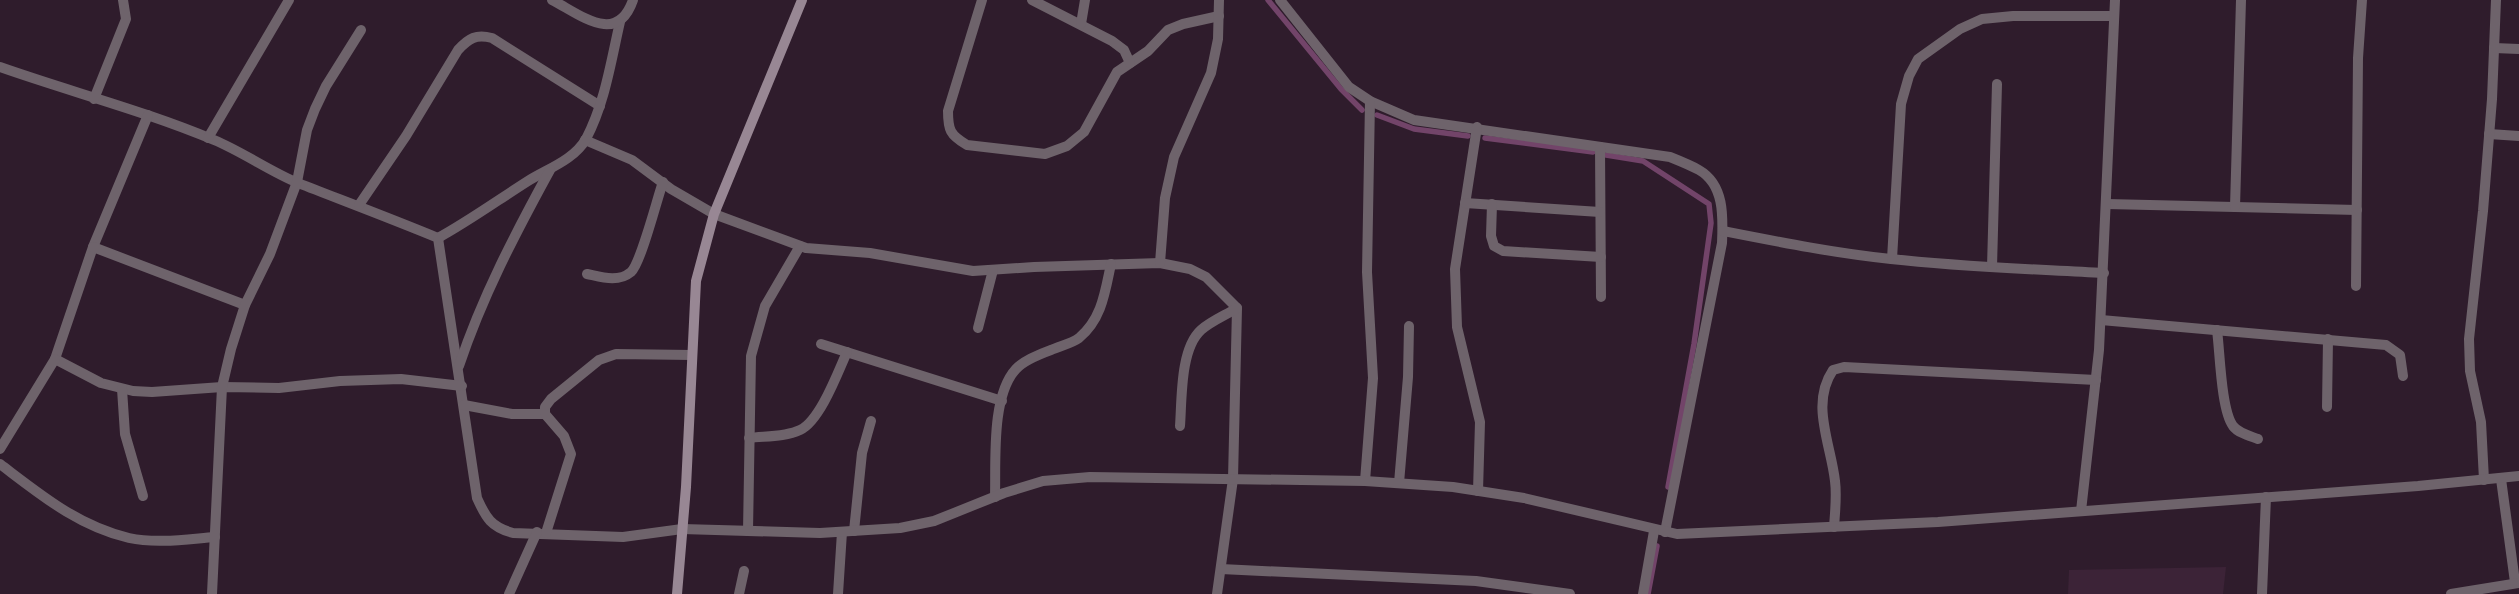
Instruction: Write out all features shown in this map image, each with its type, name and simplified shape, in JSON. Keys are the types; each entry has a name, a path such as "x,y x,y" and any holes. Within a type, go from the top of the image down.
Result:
{"main road":[{"path":"677,594 696,280 714,214 802,0"}],"street":[{"path":"94,99 126,20 124,0"},
{"path":"208,138 288,0"},
{"path":"552,0 599,24 610,25 620,22"},
{"path":"438,238 530,180 550,170 574,152 585,140 600,106 620,22 627,14 633,0"},
{"path":"982,0 948,111 948,127 956,139 967,145 1045,154 1067,146 1084,132 1117,72 1148,52 1168,30 1183,24 1219,16"},
{"path":"1032,0 1112,40 1124,50 1130,63"},
{"path":"1081,24 1085,0"},
{"path":"1160,263 1164,198 1174,157 1211,73 1218,39 1219,0"},
{"path":"1280,0 1349,87 1370,100 1414,120 1477,127 1670,157 1700,170 1717,188 1724,216 1722,243 1665,532"},
{"path":"2081,510 2096,380 2101,320 2115,0"},
{"path":"2235,207 2241,0"},
{"path":"2356,286 2358,58 2362,0"},
{"path":"2484,480 2481,422 2470,371 2469,339 2489,134 2496,0"},
{"path":"1892,259 1901,104 1909,76 1918,59 1960,29 1982,20 2014,16 2114,16"},
{"path":"212,594 222,386 245,305 270,254 297,182 307,130 315,109 326,86 361,30"},
{"path":"359,205 406,136 458,50 468,38 480,35 492,38 600,106"},
{"path":"2494,48 2519,49"},
{"path":"0,67 94,99 148,114 208,138 297,182 359,205 438,238"},
{"path":"1992,267 1996,84"},
{"path":"1365,481 1372,378 1367,272 1370,100"},
{"path":"0,449 54,359 93,247 148,114"},
{"path":"1477,127 1455,269 1455,297 1457,326 1480,422 1478,491"},
{"path":"2489,134 2519,136"},
{"path":"585,140 632,160 663,182 714,214 806,248 870,252 973,271 1160,263 1190,269 1206,278 1238,308 1233,479 1217,594"},
{"path":"1600,146 1601,297"},
{"path":"459,368 472,328 490,286 550,170"},
{"path":"587,274 607,279 621,277 632,272 639,258 663,182"},
{"path":"1465,203 1600,212"},
{"path":"1492,204 1491,236 1494,246 1503,251 1601,257"},
{"path":"2107,204 2357,210"},
{"path":"1723,231 1827,251 1892,259 1992,267 2104,273"},
{"path":"438,238 462,386 477,498 486,517 499,529 513,533 541,532 623,537 682,529 842,532 900,528 934,521 995,496 1043,481 1090,477 1365,481 1399,483 1478,491 1524,498 1654,531 1677,534 1834,527 2081,510 2484,480 2519,476"},
{"path":"748,531 748,438 751,356 765,306 800,246"},
{"path":"93,247 245,305"},
{"path":"995,496 999,413 1007,384 1016,369 1037,356 1078,339 1092,325 1103,305 1111,264"},
{"path":"978,328 993,270"},
{"path":"1180,426 1186,355 1193,339 1201,329 1238,308"},
{"path":"2101,320 2386,344 2400,355 2403,376"},
{"path":"1399,483 1408,377 1409,326"},
{"path":"2217,330 2226,410 2233,426 2241,432 2258,439"},
{"path":"2327,407 2328,339"},
{"path":"821,344 1002,402"},
{"path":"748,438 801,430 811,421 829,393 847,352"},
{"path":"509,594 541,532 571,454 564,436 545,414 545,407 551,399 599,360 616,354 692,355"},
{"path":"54,359 101,383 122,389 152,392 222,386 279,388 340,381 401,379 462,386"},
{"path":"1834,527 1835,480 1823,413 1823,393 1827,379 1833,370 1844,367 2096,380"},
{"path":"122,389 125,434 143,496"},
{"path":"464,405 512,414 545,414"},
{"path":"854,531 862,453 871,421"},
{"path":"0,464 59,509 96,527 130,538 154,540 215,537"},
{"path":"2500,478 2517,582"},
{"path":"2262,594 2266,496"},
{"path":"1643,594 1654,531"},
{"path":"838,594 842,532"},
{"path":"1220,569 1476,582 1570,594"},
{"path":"739,594 744,571"},
{"path":"2451,594 2517,582"},
{"path":"2496,594 2517,582"}],"shaded area":[{"path":"2226,567 2223,594 2068,594 2069,570"}],"waterway":[{"path":"1268,0 1341,89 1362,110"},
{"path":"1377,115 1414,129 1468,136"},
{"path":"1485,138 1593,152"},
{"path":"1606,155 1643,161 1709,204 1711,223 1694,344 1668,487"},
{"path":"1648,594 1657,546"}]}
